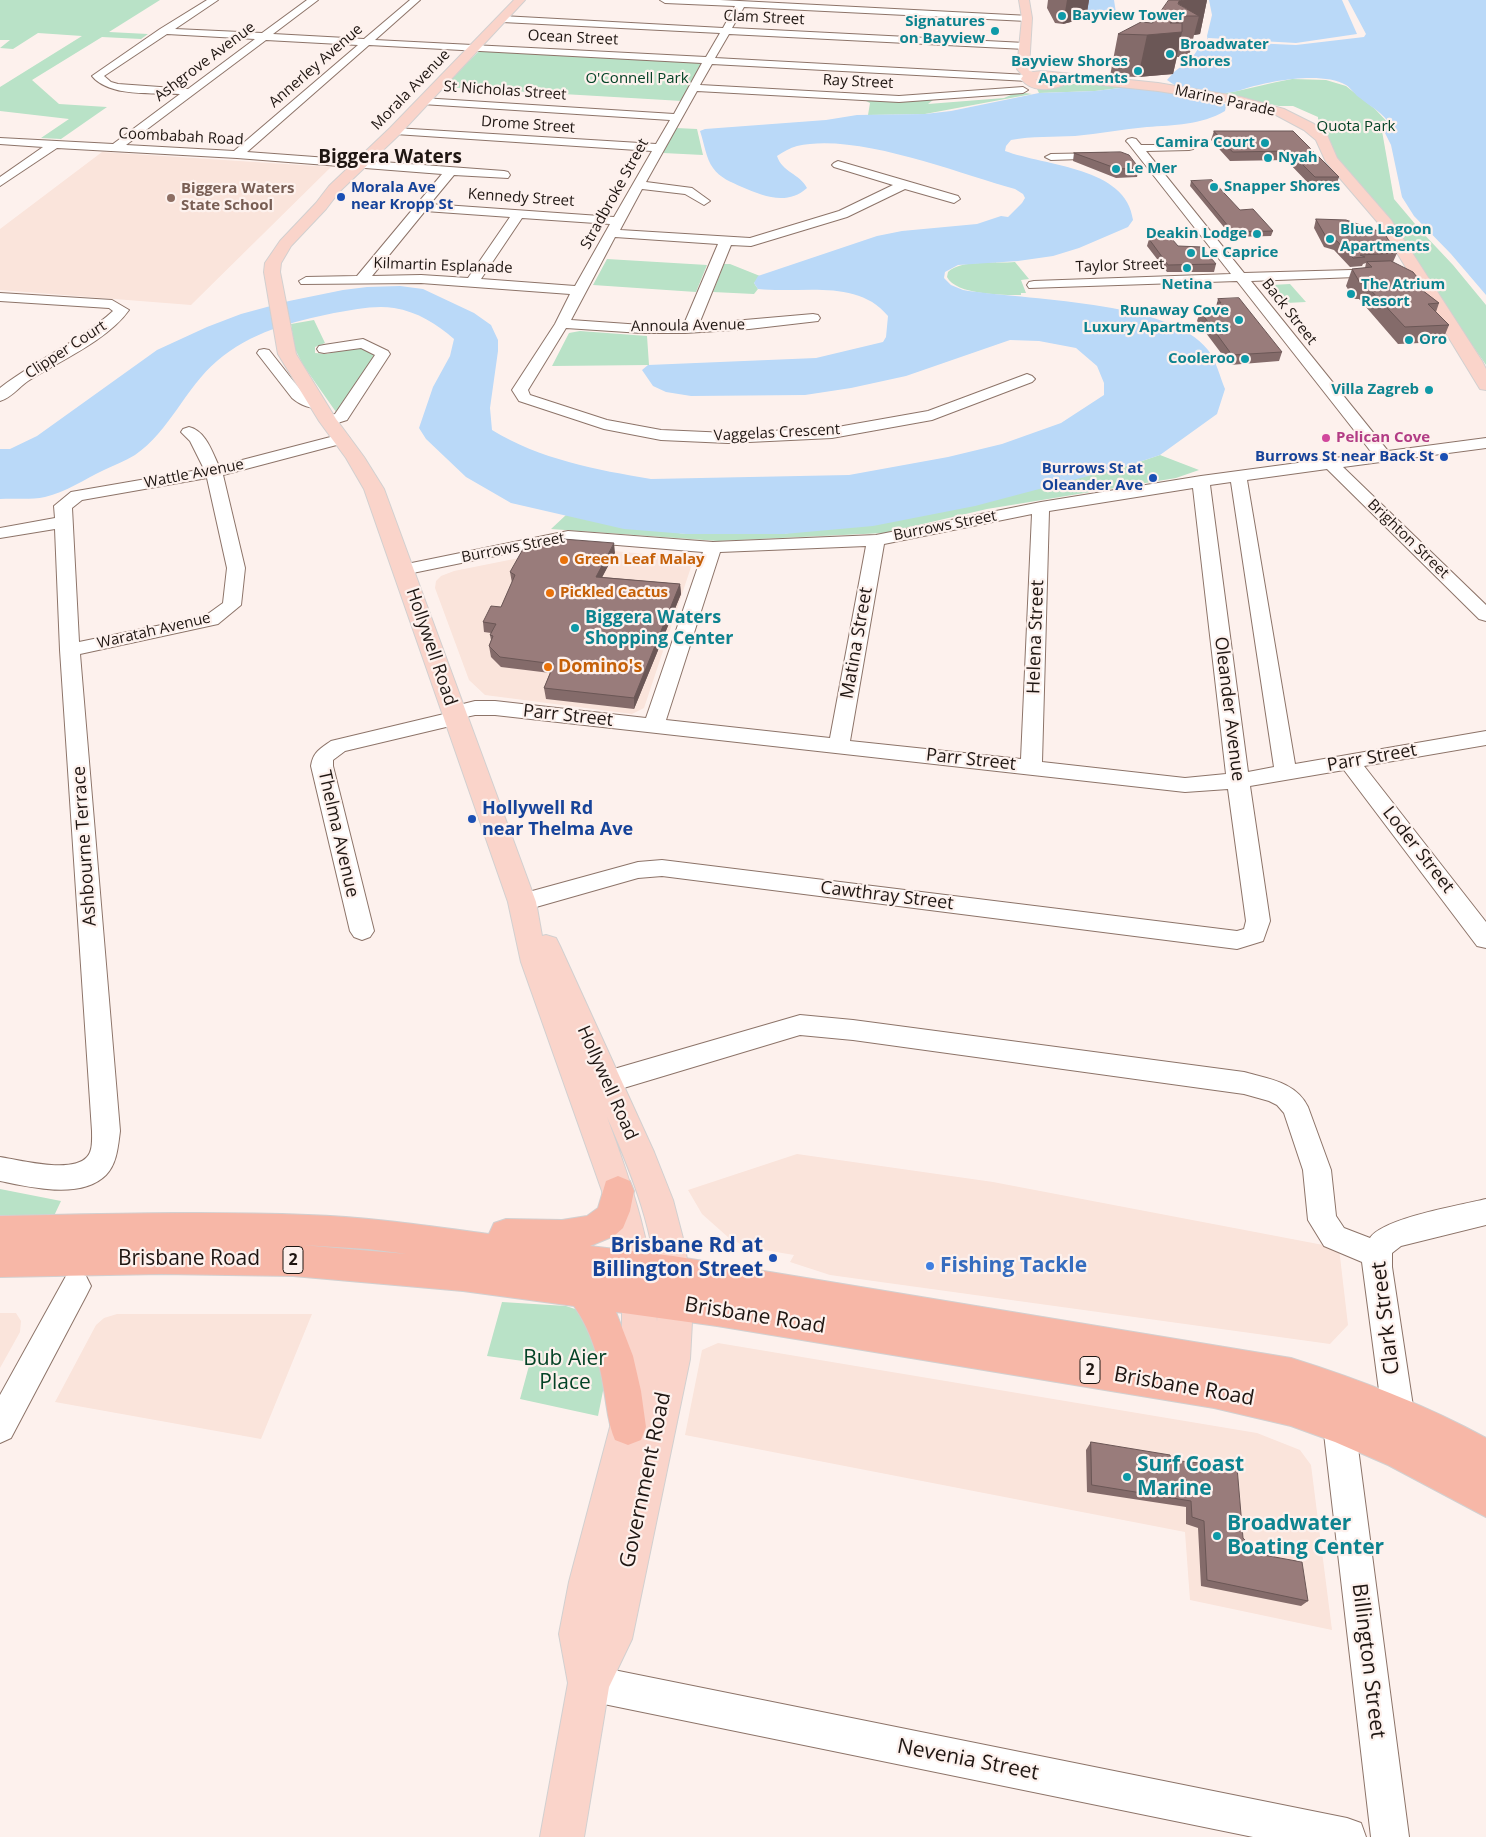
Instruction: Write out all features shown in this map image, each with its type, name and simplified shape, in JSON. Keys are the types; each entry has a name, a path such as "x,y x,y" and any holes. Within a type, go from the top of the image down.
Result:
{"highway":[{"path":"410,1239 450,1232 549,1236 585,1231 605,1223 612,1216 618,1191"},
{"name":"Brisbane Road","path":"0,1231 101,1228 259,1229 360,1234 410,1239 636,1283 1291,1376 1329,1387 1398,1413 1486,1458"},
{"name":"Brisbane Road","path":"0,1262 153,1258 293,1260 462,1275 585,1293 636,1283"},
{"name":"Brisbane Road","path":"674,1287 1214,1390 1291,1408 1401,1452 1486,1498"},
{"path":"585,1293 603,1319 620,1369 628,1427"}],"main road":[{"name":"Morala Avenue","path":"272,272 273,263 285,244 359,164 395,131 520,0"},
{"path":"1024,0 1027,18 1025,46 1026,77"},
{"path":"1026,77 1034,68 1050,81"},
{"name":"Marine Parade","path":"1026,77 1050,81 1093,81 1173,90 1254,104 1280,112 1316,132 1325,143 1332,159 1386,223 1473,361 1486,386"},
{"name":"Hollywell Road","path":"272,272 287,354 317,404 374,489 522,902 535,962 618,1191 636,1283"},
{"name":"Hollywell Road","path":"522,902 540,930 607,1082 656,1200 666,1236 674,1287"},
{"name":"Government Road","path":"588,1683 579,1634 589,1582 628,1427 640,1334 636,1283"},
{"name":"Government Road","path":"562,1837 588,1683 612,1639 672,1359 674,1287"}],"street":[{"path":"191,92 118,88 107,84 98,76 163,31 213,0"},
{"name":"Ashgrove Avenue","path":"115,148 313,0"},
{"name":"Annerley Avenue","path":"237,156 415,0"},
{"path":"665,0 1027,18"},
{"name":"Stradbroke Street","path":"524,398 520,390 562,324 579,290 741,4"},
{"name":"Clam Street","path":"502,19 1025,46"},
{"name":"Ocean Street","path":"163,31 1026,77"},
{"name":"Ocean Street","path":"982,76 1026,77"},
{"name":"Ray Street","path":"693,88 899,99 1026,77"},
{"name":"St Nicholas Street","path":"422,101 677,117"},
{"name":"Drome Street","path":"395,131 659,148"},
{"name":"Coombabah Road","path":"0,141 504,175"},
{"path":"0,182 53,145"},
{"path":"1051,158 1120,155 1138,148 1188,147"},
{"name":"Back Street","path":"1138,148 1384,457"},
{"path":"838,165 954,199"},
{"path":"362,279 451,171"},
{"path":"612,233 751,242 842,214 902,185"},
{"path":"638,186 688,191 704,201"},
{"name":"Kennedy Street","path":"422,207 618,221"},
{"path":"472,282 518,214"},
{"path":"690,328 726,241"},
{"name":"Taylor Street","path":"1034,285 1416,270"},
{"name":"Kilmartin Esplanade","path":"306,281 421,279 579,290"},
{"name":"Clipper Court","path":"0,297 112,304 122,310 99,331 21,379 0,396"},
{"name":"Annoula Avenue","path":"562,324 642,329 690,328 764,324 813,318"},
{"path":"324,349 363,342 383,354 340,417 328,421"},
{"path":"264,353 297,395 304,401 317,404"},
{"name":"Vaggelas Crescent","path":"524,398 604,424 661,435 728,438 832,433 932,415 1027,379"},
{"name":"Waratah Avenue","path":"70,650 211,620 232,605 236,568 214,472 197,439 189,432"},
{"name":"Wattle Avenue","path":"64,522 63,506 77,496 214,472 342,439"},
{"name":"Burrows Street","path":"403,570 568,536 713,548 876,540 1040,507 1238,476 1486,443"},
{"name":"Brighton Street","path":"1331,464 1486,615"},
{"path":"1238,476 1286,773"},
{"name":"Oleander Avenue","path":"1201,482 1238,781 1258,920 1255,935"},
{"name":"Helena Street","path":"1031,767 1040,507"},
{"path":"0,533 64,522"},
{"name":"Ashbourne Terrace","path":"0,1169 56,1178 78,1177 95,1166 103,1156 106,1131 70,650 64,522"},
{"name":"Matina Street","path":"839,746 876,540"},
{"path":"654,726 713,548"},
{"name":"Parr Street","path":"455,716 483,707 1185,785 1238,781 1486,738"},
{"name":"Thelma Avenue","path":"362,931 322,766 323,757 338,746 455,716"},
{"name":"Loder Street","path":"1349,762 1486,939"},
{"name":"Cawthray Street","path":"522,902 638,870 662,868 1237,940 1255,935"},
{"path":"607,1082 800,1025 853,1030 1244,1083 1276,1092 1286,1097 1295,1107 1317,1170 1322,1220 1334,1237 1376,1254"},
{"name":"Clark Street","path":"1398,1413 1376,1254 1380,1245 1388,1238 1397,1234 1486,1212"},
{"path":"0,1427 76,1286"},
{"name":"Billington Street","path":"1339,1426 1390,1837"},
{"name":"Nevenia Street","path":"588,1683 1347,1837"}],"shaded area":[{"name":"Biggera Waters State School","path":"102,152 331,167 191,305 0,290 0,229"},
{"name":"Biggera Waters Shopping Center","path":"583,548 687,558 692,564 644,708 632,714 485,695 469,680 435,588 436,581 441,576 454,571 564,549"},
{"path":"797,1154 993,1182 1339,1248 1348,1325 1330,1344 830,1275 790,1262 794,1255 746,1247 729,1238 702,1214 688,1190"},
{"path":"0,1313 16,1313 21,1321 20,1332 0,1368"},
{"path":"117,1314 312,1314 261,1439 55,1402 96,1325 104,1318"},
{"path":"718,1343 1257,1433 1300,1450 1311,1465 1332,1630 1190,1600 1185,1532 685,1435 702,1350"}],"green space":[{"path":"0,0 160,0 109,32 148,34 141,39 102,37 32,80 59,104 107,107 61,139 41,138 69,119 0,111 0,87 82,36 38,33 13,49 0,48 10,40 0,40"},
{"name":"O'Connell Park","path":"480,50 706,63 682,101 444,87"},
{"name":"Quota Park","path":"1292,79 1326,80 1346,86 1375,109 1391,126 1382,131 1394,199 1486,305 1486,365 1420,270 1340,165 1324,131 1325,128 1318,117 1293,106 1279,106 1222,94"},
{"path":"1080,83 1129,87 1095,91 1039,93 1037,89"},
{"path":"1013,94 1032,94 925,114 868,115 870,103 866,101 933,100 928,104 1004,98"},
{"path":"676,128 697,129 703,155 663,153"},
{"path":"607,259 707,265 696,292 593,285"},
{"path":"1015,262 1029,279 1021,280 1026,293 1021,293 1021,295 970,291 952,283 947,277 948,272 961,265"},
{"path":"724,264 730,264 760,276 754,283 758,289 754,294 713,292"},
{"path":"1290,284 1306,302 1286,303 1271,285"},
{"path":"314,320 325,343 315,347 315,353 327,354 357,346 374,354 373,360 336,412 303,365 295,349 291,324"},
{"path":"580,331 647,336 649,365 552,366 569,333"},
{"path":"1160,455 1199,470 1176,478 987,509 884,533 718,541 551,529 566,515 603,523 686,534 784,534 1130,465"},
{"path":"0,1189 61,1201 53,1218 0,1218"},
{"name":"Bub Aier Place","path":"502,1302 566,1306 578,1310 592,1324 604,1386 598,1416 520,1399 530,1362 487,1356"}],"water":[{"path":"1073,0 1114,0 1117,19 1076,17"},
{"path":"1209,0 1486,0 1486,295 1451,254 1414,216 1402,197 1391,145 1384,131 1391,126 1384,117 1346,85 1323,79 1295,79 1203,98 1225,104 1225,111 1197,122 1075,136 1011,140 1006,146 1005,151 1082,171 1116,189 1127,202 1133,220 1128,227 1079,248 1053,256 1018,261 958,265 945,272 944,278 951,285 963,290 1094,305 1162,321 1189,333 1208,350 1216,364 1225,389 1217,414 1160,455 1130,465 975,506 873,526 784,534 686,534 624,529 511,503 466,477 426,439 419,428 433,387 450,356 454,339 441,328 419,316 403,310 379,307 334,313 302,320 258,335 217,361 196,384 158,434 135,455 53,495 34,498 0,499 0,449 10,449 37,436 157,350 241,314 289,301 367,287 400,286 423,289 474,313 491,325 498,340 490,408 492,430 529,449 569,462 610,472 651,479 849,475 948,457 1002,444 1061,423 1104,395 1104,383 1097,366 1076,348 1039,341 1010,340 906,376 851,388 805,395 691,396 666,392 653,386 642,370 648,365 816,358 883,342 886,337 888,316 875,304 861,296 828,290 758,289 754,283 758,276 877,236 902,231 977,224 1001,216 1008,217 1025,198 1023,194 1015,189 906,156 876,149 821,143 797,146 777,156 783,166 800,179 807,188 791,197 775,198 750,190 722,177 709,160 700,131 705,129 826,120 857,115 925,114 951,111 1039,93 1095,91 1129,87 1173,93 1179,88 1167,80 1192,58 1202,43 1208,41 1207,36 1212,15"}],"pier":[{"path":"1342,0 1348,0 1366,34 1364,37 1296,45 1208,41 1208,38 1296,43 1357,34"}],"building":[{"path":"1169,0 1184,0 1179,1 1178,4 1199,16 1173,16 1170,23 1182,23 1182,32 1147,35 1118,34 1141,22 1152,23"},
{"path":"1214,131 1293,131 1339,177 1315,177 1289,151 1233,152"},
{"path":"1121,152 1129,155 1139,168 1118,169 1074,153"},
{"path":"1212,180 1240,210 1253,209 1273,231 1233,232 1191,181"},
{"path":"1316,219 1346,220 1384,233 1397,253 1360,255 1365,257 1353,258 1337,241 1327,238"},
{"path":"1149,239 1172,239 1178,246 1202,247 1216,264 1168,265"},
{"path":"1391,261 1413,272 1421,282 1422,290 1439,303 1428,304 1449,325 1405,327 1364,283 1360,283 1352,269 1372,267 1367,262"},
{"path":"1239,298 1282,352 1232,355 1200,311 1223,310 1217,303 1221,303 1218,299"},
{"name":"Biggera Waters Shopping Center","path":"563,539 614,543 596,577 680,584 634,698 544,688 554,664 500,657 489,646 493,636 490,635 496,624 483,622 491,606 501,607 515,575 510,572 523,549 532,550 534,545"},
{"path":"1091,1442 1170,1455 1171,1460 1237,1467 1243,1538 1258,1554 1302,1562 1308,1601 1207,1580 1204,1521 1192,1517 1191,1501 1092,1485"}],"place":[{"name":"Bayview Tower","path":"1062,16"},
{"name":"Signatures on Bayview","path":"995,31"},
{"name":"Broadwater Shores","path":"1170,54"},
{"name":"Bayview Shores Apartments","path":"1138,71"},
{"name":"Camira Court","path":"1265,143"},
{"name":"Nyah","path":"1268,158"},
{"name":"Le Mer","path":"1116,169"},
{"name":"Snapper Shores","path":"1214,187"},
{"name":"Morala Ave near Kropp St","path":"341,197"},
{"name":"Biggera Waters State School","path":"171,198"},
{"name":"Deakin Lodge","path":"1257,234"},
{"name":"Blue Lagoon Apartments","path":"1330,239"},
{"name":"Le Caprice","path":"1191,253"},
{"name":"Netina","path":"1187,268"},
{"name":"The Atrium Resort","path":"1351,294"},
{"name":"Runaway Cove Luxury Apartments","path":"1239,320"},
{"name":"Oro","path":"1409,340"},
{"name":"Cooleroo","path":"1245,359"},
{"name":"Villa Zagreb","path":"1429,390"},
{"name":"Pelican Cove","path":"1326,438"},
{"name":"Burrows St near Back St","path":"1444,457"},
{"name":"Burrows St at Oleander Ave","path":"1153,478"},
{"name":"Green Leaf Malay","path":"564,560"},
{"name":"Pickled Cactus","path":"550,593"},
{"name":"Biggera Waters Shopping Center","path":"575,628"},
{"name":"Domino's","path":"548,667"},
{"name":"Hollywell Rd near Thelma Ave","path":"472,819"},
{"name":"Brisbane Rd at Billington Street","path":"773,1258"},
{"name":"Fishing Tackle","path":"930,1266"},
{"name":"Surf Coast Marine","path":"1127,1477"},
{"name":"Broadwater Boating Center","path":"1217,1536"}],"district":[{"name":"Biggera Waters","path":"390,158"}]}
